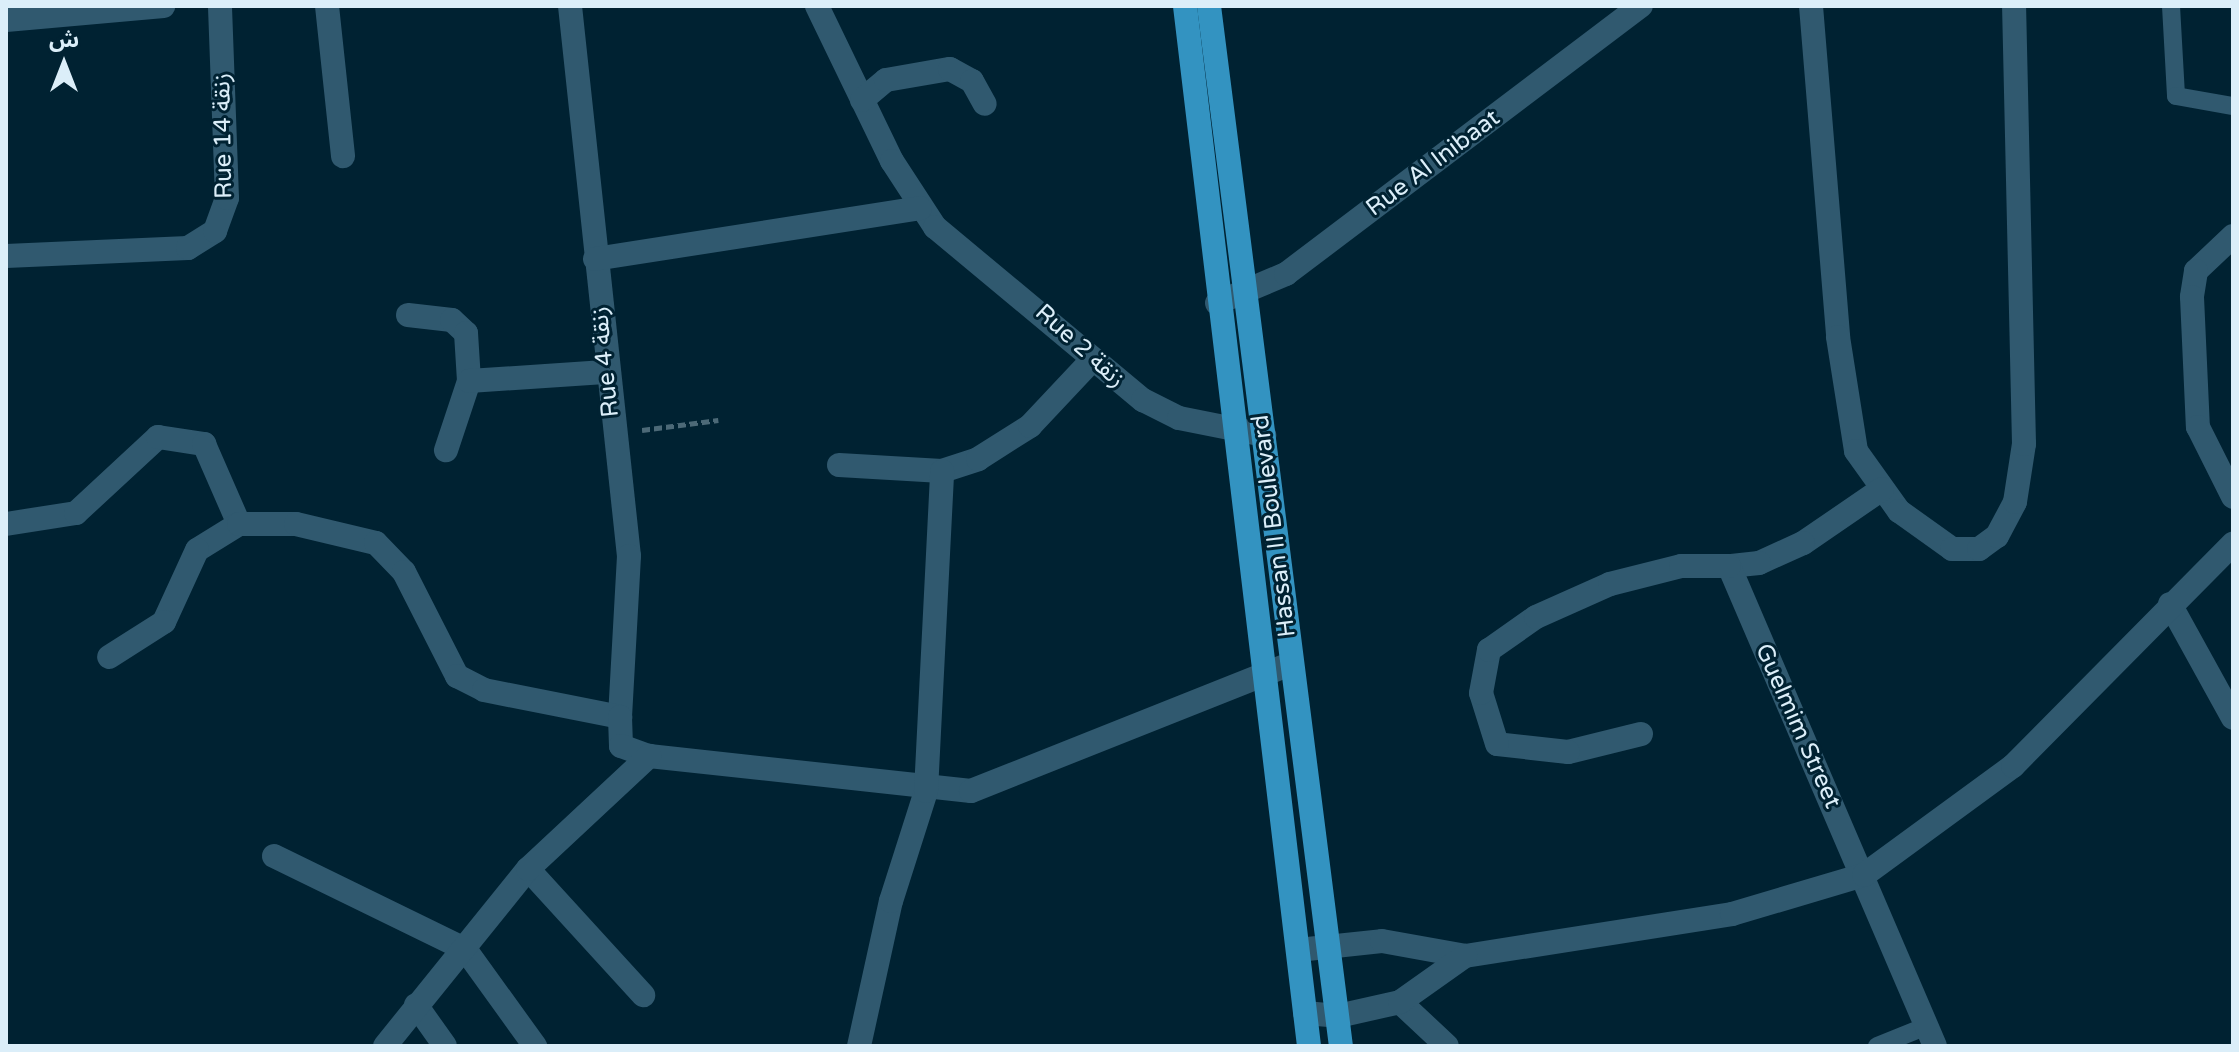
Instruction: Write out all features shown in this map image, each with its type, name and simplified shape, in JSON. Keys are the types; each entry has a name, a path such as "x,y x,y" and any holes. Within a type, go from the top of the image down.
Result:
{"main road":[{"name":"Hassan II Boulevard","path":"1185,6 1217,303 1309,1046"},
{"name":"Hassan II Boulevard","path":"1209,6 1247,295 1290,664 1331,943 1341,1046"}],"street":[{"path":"6,20 163,6"},
{"name":"Rue 14 زنقة","path":"6,256 188,248 215,231 227,198 220,6"},
{"path":"327,6 343,156"},
{"name":"Rue 4 زنقة","path":"570,6 605,372 630,588 620,717"},
{"name":"Rue 2 زنقة","path":"817,6 862,100 920,208 1092,360 1161,411 1234,432 1264,435"},
{"name":"Rue Al Inibaat","path":"1217,303 1247,295 1286,274 1641,6"},
{"path":"1811,6 1845,404 1856,451 1882,489 1952,549 1979,549 1997,536 2015,502 2026,374 2014,6"},
{"path":"862,100 886,80 950,69 972,81 985,104"},
{"path":"595,259 920,208"},
{"path":"2233,236 2196,271 2192,297 2198,427 2233,497"},
{"path":"408,315 459,322 469,381 446,450"},
{"path":"839,465 942,471 978,459 1030,426 1092,360"},
{"path":"469,381 605,372"},
{"path":"6,524 76,513 140,450 173,435 204,444 239,524"},
{"path":"859,1046 891,901 926,791 942,471"},
{"path":"1641,734 1568,752 1497,744 1481,693 1489,650 1536,617 1610,584 1681,566 1759,563 1803,543 1882,489"},
{"path":"109,657 164,622 197,550 239,524 296,524 376,543 404,572 457,676 484,690 620,717 621,746 649,756 926,791 971,791 1290,664"},
{"path":"1298,950 1331,943 1414,943 1465,956 1732,914 1864,875 2013,766 2170,604 2233,544"},
{"name":"Guelmim Street","path":"1729,566 1931,1036"},
{"path":"2170,604 2233,718"},
{"path":"385,1046 528,869 649,756"},
{"path":"274,856 465,949 535,1046"},
{"path":"528,869 643,995"},
{"path":"1305,1013 1338,1016 1400,1002 1465,956"},
{"path":"1400,1002 1447,1046"},
{"path":"416,1005 445,1046"}],"lane":[{"path":"2171,6 2176,96 2233,106"},
{"path":"1877,1046 1931,1036"}],"path":[{"path":"614,434 718,420"}]}
